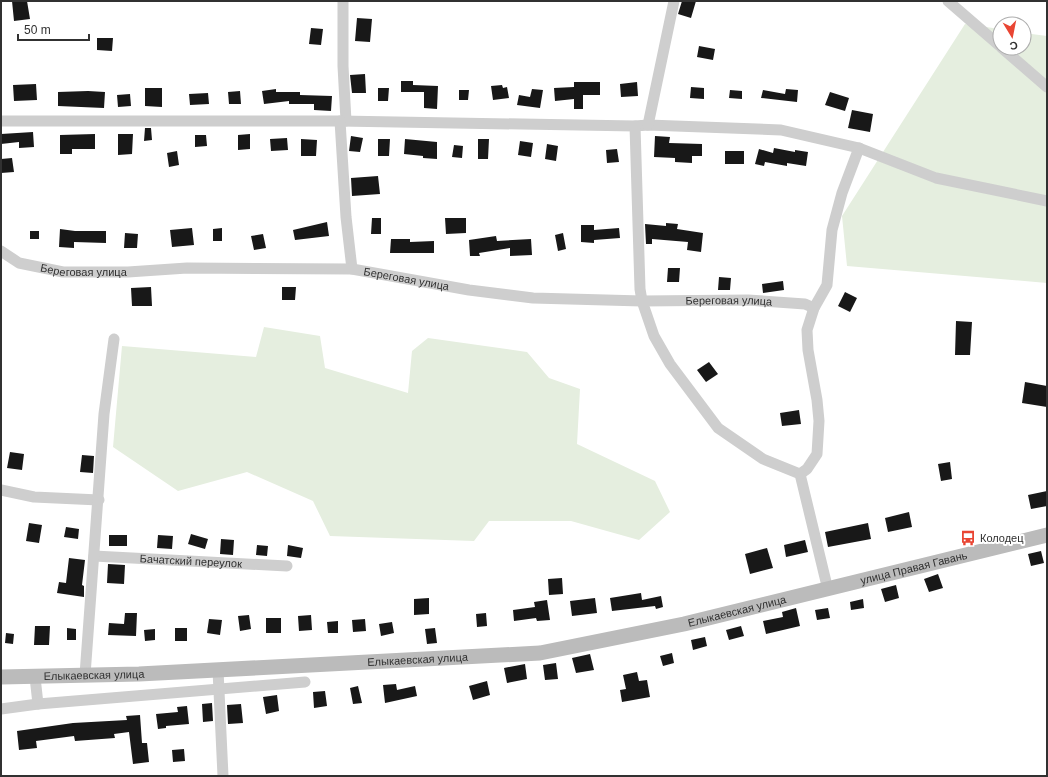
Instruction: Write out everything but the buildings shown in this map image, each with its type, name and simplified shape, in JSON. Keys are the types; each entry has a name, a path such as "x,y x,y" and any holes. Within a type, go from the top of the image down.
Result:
{"street":[{"path":"344,1 342,66 343,121 346,217 352,269"},
{"path":"648,125 674,1"},
{"path":"948,1 992,39"},
{"path":"1011,56 1047,87"},
{"path":"1,121 343,121 648,125 781,130 859,148 936,178 1047,201"},
{"path":"635,126 636,204 642,301 654,336 670,364 718,428 763,459 800,474"},
{"path":"800,474 807,469 817,454 819,421 817,400 808,350 807,330 814,308 827,285 832,230 842,193 859,148"},
{"name":"Береговая улица","path":"1,251 19,263 63,272 128,272 187,268 352,269 469,290 533,298 642,301 748,300 805,304 814,308"},
{"path":"85,675 99,500 104,414 114,339"},
{"path":"800,474 828,590"},
{"path":"1,490 34,497 99,500"},
{"name":"улица Правая Гавань","path":"828,590 1047,535"},
{"name":"Бачатский переулок","path":"94,556 287,566"},
{"name":"Елыкаевская улица","path":"1,677 218,670 540,653 626,636 828,590"},
{"path":"218,670 222,776"},
{"path":"35,677 38,704"},
{"path":"1,709 38,704 218,688 305,682"}],"green space":[{"path":"965,24 992,28 992,56 1032,56 1032,34 1047,36 1047,283 847,266 842,216"},
{"path":"264,327 320,336 325,368 408,393 412,351 428,338 527,352 549,378 580,389 577,444 655,481 670,512 639,540 571,521 489,521 474,541 330,536 313,501 247,472 178,491 113,447 122,346 256,357"}],"place":[{"name":"Колодец","path":"968,538"}]}
